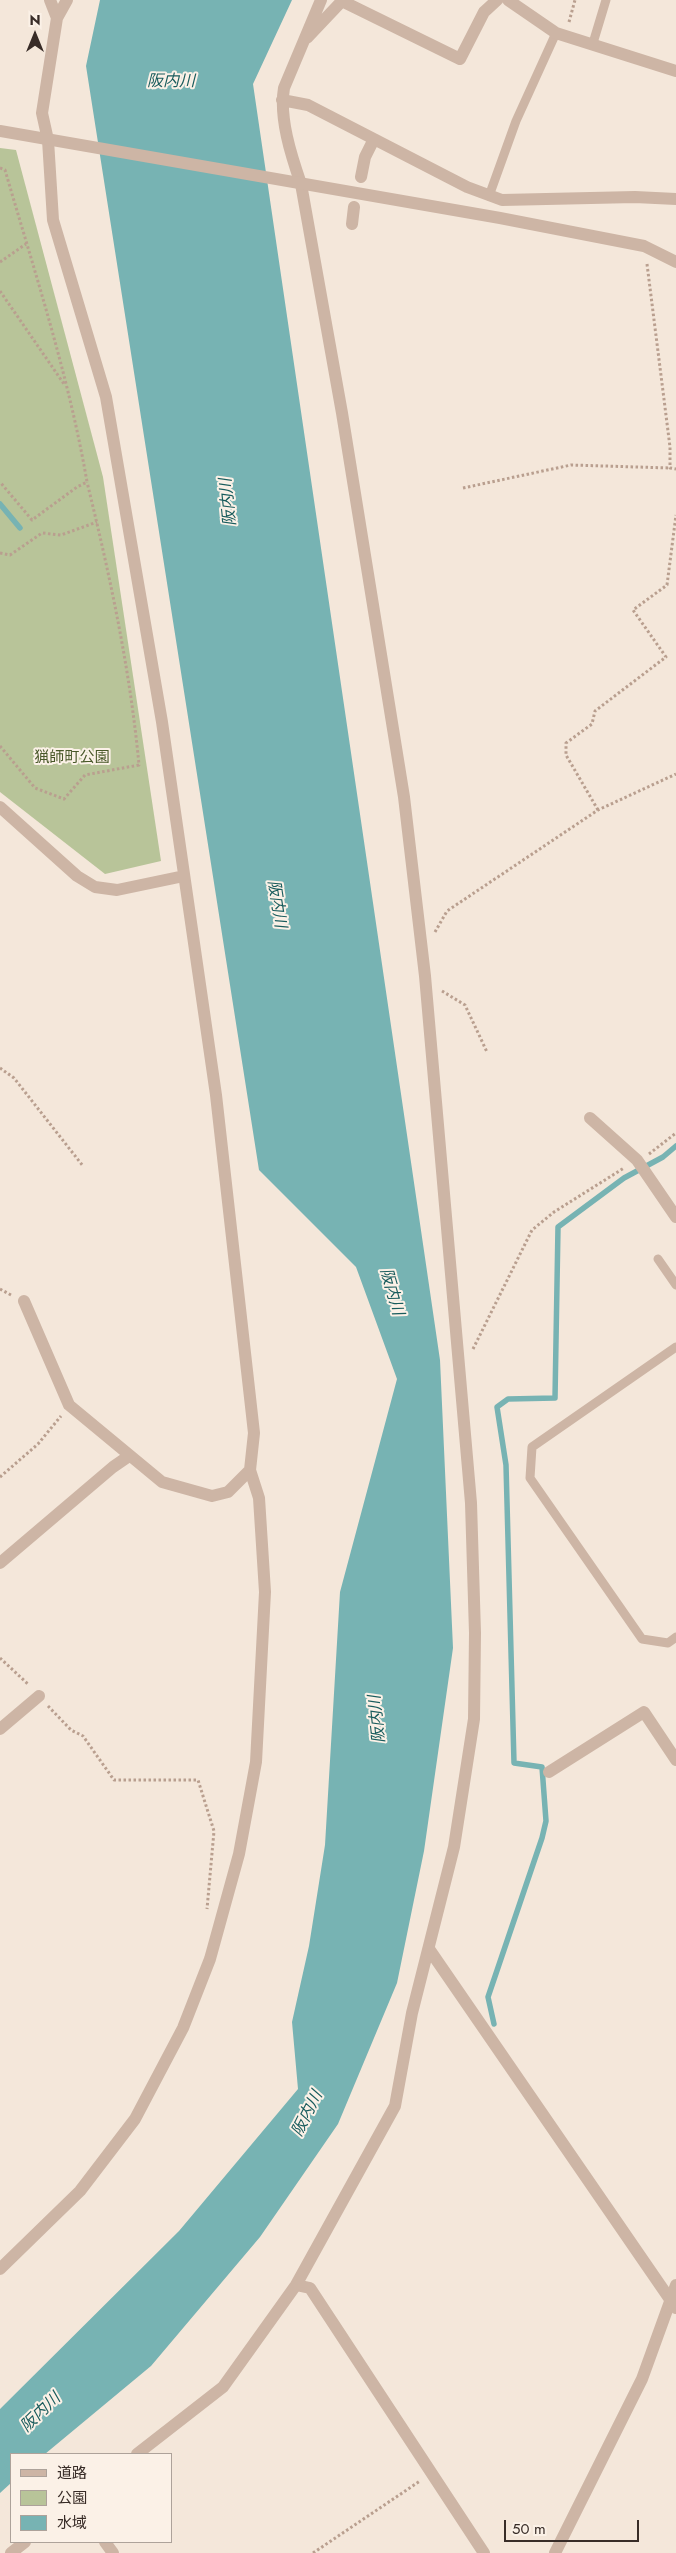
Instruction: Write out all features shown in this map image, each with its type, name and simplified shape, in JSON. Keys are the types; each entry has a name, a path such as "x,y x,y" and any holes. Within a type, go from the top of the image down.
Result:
{"street":[{"path":"50,0 57,18"},
{"path":"0,2269 80,2191 134,2119 183,2028 210,1959 239,1854 256,1762 265,1592 259,1498 250,1470 253,1424 216,1095 162,722 107,406 54,220 48,140 42,113 57,18 67,0"},
{"path":"138,2453 223,2387 296,2285 395,2106 412,2013 454,1848 474,1719 475,1633 471,1503 426,976 404,797 342,413 301,184 291,156 282,100 284,88 321,0"},
{"path":"303,42 342,1 460,60 484,12 497,0"},
{"path":"508,0 560,34 676,71"},
{"path":"282,100 308,105 466,187 502,200 626,197 676,199"},
{"path":"0,131 500,218 644,246 676,262"},
{"path":"361,177 365,157 374,139"},
{"path":"500,218 502,200"},
{"path":"352,224 354,207"},
{"path":"0,807 77,876 95,887 117,890 184,876"},
{"path":"590,1118 637,1160 676,1217"},
{"path":"24,1301 69,1405 162,1482 212,1496 228,1492 250,1470"},
{"path":"0,1562 112,1467 129,1456"},
{"path":"0,1729 39,1696"},
{"path":"549,1772 644,1712 676,1760"},
{"path":"429,1949 673,2303"},
{"path":"296,2285 310,2288 484,2553"},
{"path":"555,2553 642,2379 673,2303 676,2285"},
{"path":"11,2553 24,2543"}],"lane":[{"path":"593,43 606,0"},
{"path":"489,196 519,113 560,34"},
{"path":"658,1259 676,1285"},
{"path":"676,1347 532,1447 530,1478 642,1639 668,1643 676,1638"}],"path":[{"path":"560,34 575,0"},
{"path":"0,168 6,170 66,386 97,522 133,700 140,765 85,775 64,799 35,788 0,746"},
{"path":"0,262 27,244"},
{"path":"644,246 670,448 670,468"},
{"path":"0,291 66,386"},
{"path":"463,488 571,464 670,468 676,470"},
{"path":"0,482 32,520 77,487 87,482"},
{"path":"598,810 566,755 566,744 592,724 595,711 666,657 633,610 666,585 676,515"},
{"path":"0,553 10,555 42,533 61,535 97,522"},
{"path":"435,939 435,930 447,911 598,810 676,774"},
{"path":"426,976 444,993 465,1005 487,1052"},
{"path":"0,1068 14,1078 83,1166"},
{"path":"458,1363 472,1352 532,1230 554,1212 657,1149 676,1133"},
{"path":"0,1477 38,1444 69,1405"},
{"path":"0,1658 71,1730 83,1736 114,1780 198,1780 214,1831 206,1910"},
{"path":"313,2553 431,2474"}],"green space":[{"name":"猟師町公園","path":"0,148 16,150 103,477 161,861 105,874 0,792"}],"water":[{"name":"阪内川","path":"100,0 292,0 253,84 440,1360 453,1648 424,1851 397,1983 338,2124 260,2237 151,2366 46,2453 10,2453 10,2484 0,2493 0,2409 179,2231 298,2089 292,2022 309,1946 325,1845 340,1592 397,1379 356,1267 259,1170 86,66"}],"waterway":[{"path":"0,504 20,528"},
{"path":"494,2024 488,1997 542,1838 546,1821 542,1767 514,1763 506,1465 497,1407 508,1399 555,1398 558,1227 624,1178 663,1157 676,1146"}]}
